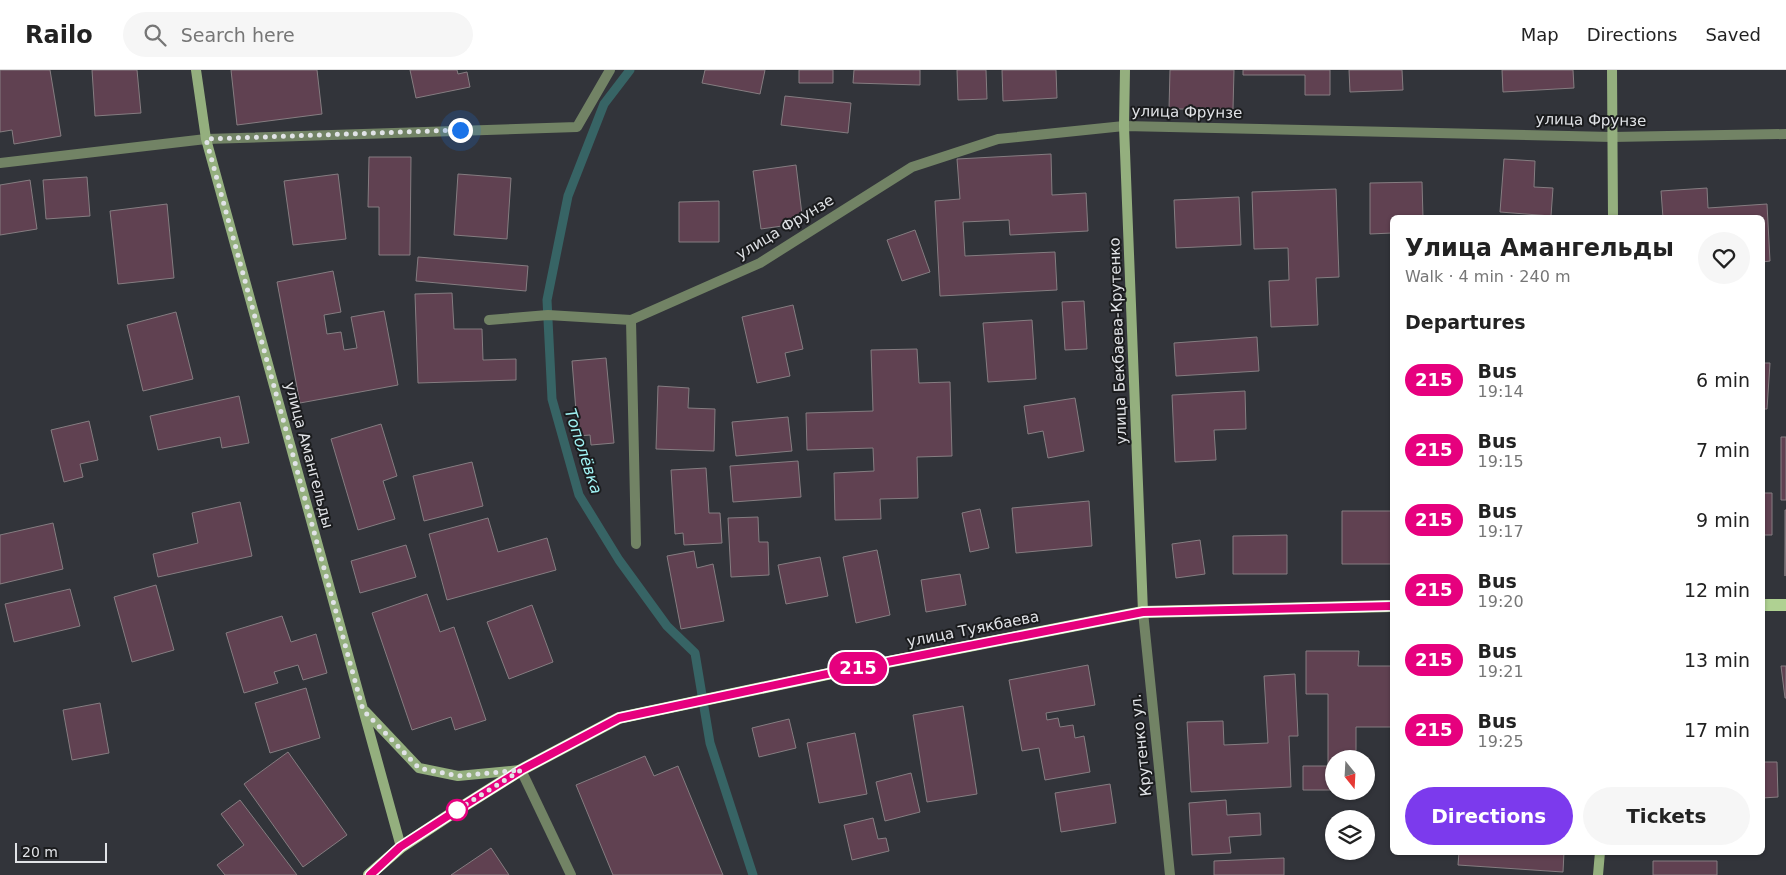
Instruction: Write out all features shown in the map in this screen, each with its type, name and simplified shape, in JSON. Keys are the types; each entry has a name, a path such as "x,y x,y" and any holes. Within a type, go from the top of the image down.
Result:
{"main road":[{"path":"1765,605 1786,605"},
{"name":"улица Туякбаева","path":"370,875 400,847 521,770 619,718 846,670 1143,612 1390,606"}],"street":[{"name":"улица Амангельды","path":"196,70 206,139 400,847"},
{"path":"0,163 206,139 577,127 610,70"},
{"name":"улица Бекбаева-Крутенко","path":"1125,70 1124,126 1143,612"},
{"path":"1612,70 1612,215"},
{"name":"улица Фрунзе","path":"489,320 548,316 631,320 760,263 912,167 998,139 1124,126 1612,137 1786,134"},
{"path":"631,320 636,544"},
{"name":"Крутенко ул.","path":"1143,612 1170,875"},
{"path":"363,710 419,768 458,776 521,770 571,875"},
{"path":"1598,875 1600,855"}],"building":[{"path":"0,70 50,70 61,136 14,144 12,130 0,132"},
{"path":"92,70 137,70 141,113 95,116"},
{"path":"231,70 317,70 322,114 237,125"},
{"path":"410,70 457,70 458,74 467,72 470,87 416,98"},
{"path":"705,70 765,70 760,94 702,83"},
{"path":"799,70 833,70 833,83 799,83"},
{"path":"854,70 920,70 920,85 853,83"},
{"path":"957,70 986,70 987,99 958,100"},
{"path":"1002,70 1056,70 1057,98 1003,101"},
{"path":"1170,70 1234,70 1233,109 1169,109"},
{"path":"1243,70 1330,70 1330,95 1305,95 1305,75 1243,75"},
{"path":"1349,70 1402,70 1403,90 1350,92"},
{"path":"1502,70 1573,70 1574,88 1503,92"},
{"path":"785,96 851,103 848,133 781,125"},
{"path":"1051,154 1052,195 1086,193 1088,231 1010,235 1009,220 963,222 965,256 1055,252 1057,290 940,296 935,201 960,199 957,159"},
{"path":"369,157 411,157 410,255 379,255 379,207 368,207"},
{"path":"1504,159 1535,161 1534,187 1553,188 1551,215 1500,212"},
{"path":"796,165 803,223 761,229 753,171"},
{"path":"338,174 346,239 293,245 284,181"},
{"path":"458,174 511,178 507,239 454,235"},
{"path":"87,177 90,216 46,219 43,180"},
{"path":"30,180 37,229 0,235 0,185"},
{"path":"1422,182 1423,215 1390,215 1390,233 1370,234 1370,183"},
{"path":"1707,188 1708,208 1767,204 1770,261 1765,262 1765,215 1663,215 1661,191"},
{"path":"1336,189 1339,277 1316,278 1318,325 1271,327 1269,281 1289,280 1288,248 1254,249 1252,192"},
{"path":"1239,197 1241,245 1176,248 1174,200"},
{"path":"719,201 719,242 679,242 679,202"},
{"path":"167,204 174,278 118,284 110,211"},
{"path":"915,230 930,272 902,281 887,240"},
{"path":"418,257 528,266 526,291 416,281"},
{"path":"333,271 341,312 324,315 327,334 341,332 344,350 357,348 351,317 384,311 398,385 300,403 277,282"},
{"path":"452,293 454,329 482,329 483,360 516,359 516,380 418,383 415,294"},
{"path":"1084,301 1087,349 1065,350 1062,302"},
{"path":"793,305 803,349 785,353 790,376 757,383 742,317"},
{"path":"176,312 193,379 143,391 127,325"},
{"path":"1032,320 1036,379 988,382 983,323"},
{"path":"1257,337 1259,371 1176,376 1174,343"},
{"path":"917,349 919,383 950,382 952,456 917,457 918,498 880,499 881,519 835,520 834,473 874,471 873,448 807,450 806,413 873,411 871,350"},
{"path":"606,358 614,443 591,445 590,435 578,436 572,361"},
{"path":"1765,363 1770,363 1767,409 1765,409"},
{"path":"658,386 689,388 688,408 715,409 714,451 656,449"},
{"path":"1245,391 1246,429 1214,430 1216,460 1175,462 1172,395"},
{"path":"239,396 249,443 222,448 220,437 158,450 150,416"},
{"path":"1075,398 1084,451 1048,458 1043,431 1028,434 1024,406"},
{"path":"788,417 792,451 736,456 732,422"},
{"path":"89,421 98,460 80,464 83,477 64,482 51,430"},
{"path":"381,424 397,476 383,481 395,519 358,530 331,439"},
{"path":"1781,437 1786,437 1786,500 1781,500"},
{"path":"798,461 801,497 733,502 730,466"},
{"path":"472,462 483,506 424,521 413,476"},
{"path":"706,468 709,513 720,513 722,543 684,545 683,533 675,534 671,470"},
{"path":"1765,493 1772,493 1772,535 1765,535"},
{"path":"1089,501 1092,546 1016,553 1012,508"},
{"path":"240,502 252,556 158,577 153,554 198,543 192,513"},
{"path":"980,509 989,548 970,552 962,513"},
{"path":"1785,510 1786,510 1785,576"},
{"path":"1342,511 1390,511 1390,564 1342,564"},
{"path":"758,517 759,542 768,542 769,575 731,577 728,518"},
{"path":"488,518 498,552 547,538 556,570 447,600 429,534"},
{"path":"53,523 63,569 0,584 0,535"},
{"path":"1287,535 1287,574 1233,574 1233,536"},
{"path":"1200,540 1205,574 1176,578 1172,544"},
{"path":"406,545 416,577 360,593 351,561"},
{"path":"877,550 890,615 856,623 843,557"},
{"path":"694,551 697,568 713,564 724,621 681,629 667,556"},
{"path":"820,557 828,596 786,604 778,565"},
{"path":"960,574 966,605 926,612 921,580"},
{"path":"156,585 174,650 132,662 114,597"},
{"path":"70,589 80,626 14,642 5,604"},
{"path":"427,594 440,632 454,627 486,720 455,730 451,717 412,730 372,613"},
{"path":"532,605 553,662 509,679 487,622"},
{"path":"282,616 291,642 316,634 327,673 303,680 298,665 274,672 278,683 244,693 226,633"},
{"path":"1306,651 1359,651 1358,666 1390,666 1390,727 1356,727 1356,750 1328,750 1328,694 1306,694"},
{"path":"1088,665 1095,705 1046,713 1047,720 1058,718 1060,727 1073,725 1075,738 1084,736 1090,772 1045,780 1039,748 1022,751 1009,680"},
{"path":"1781,666 1786,666 1786,698 1785,698"},
{"path":"1295,674 1298,736 1289,736 1291,787 1191,792 1187,722 1223,721 1224,745 1268,743 1264,676"},
{"path":"306,688 320,738 270,753 255,703"},
{"path":"100,703 109,753 72,760 63,710"},
{"path":"963,706 977,794 927,802 913,715"},
{"path":"789,719 796,748 759,757 752,728"},
{"path":"855,733 867,794 819,803 807,743"},
{"path":"288,752 347,835 303,867 244,784"},
{"path":"645,756 654,776 678,766 723,875 613,875 576,785"},
{"path":"1765,762 1777,762 1778,797 1765,798"},
{"path":"1303,766 1325,766 1325,790 1303,790"},
{"path":"911,773 920,812 885,821 876,782"},
{"path":"1110,784 1116,823 1061,832 1055,793"},
{"path":"240,800 297,875 225,875 217,865 244,845 221,814"},
{"path":"1226,800 1227,815 1260,813 1261,835 1229,837 1231,853 1192,855 1189,803"},
{"path":"873,818 878,839 886,838 889,851 852,860 844,825"},
{"path":"491,848 509,875 451,875"},
{"path":"1459,855 1564,855 1563,872 1458,865"},
{"path":"1284,858 1284,875 1214,875 1214,861"},
{"path":"1653,861 1717,861 1717,875 1653,875"}],"waterway":[{"name":"Тополёвка","path":"630,70 604,104 568,196 547,300 552,399 579,495 619,560 667,626 695,653 710,743 753,875"}],"bus line":[{"name":"215","path":"370,875 400,847 454,812 521,770 619,718 846,670 1143,612 1390,606"}],"route":[{"path":"457,810 454,812 521,770 458,776 419,768 363,710 206,139 460,130"}]}
